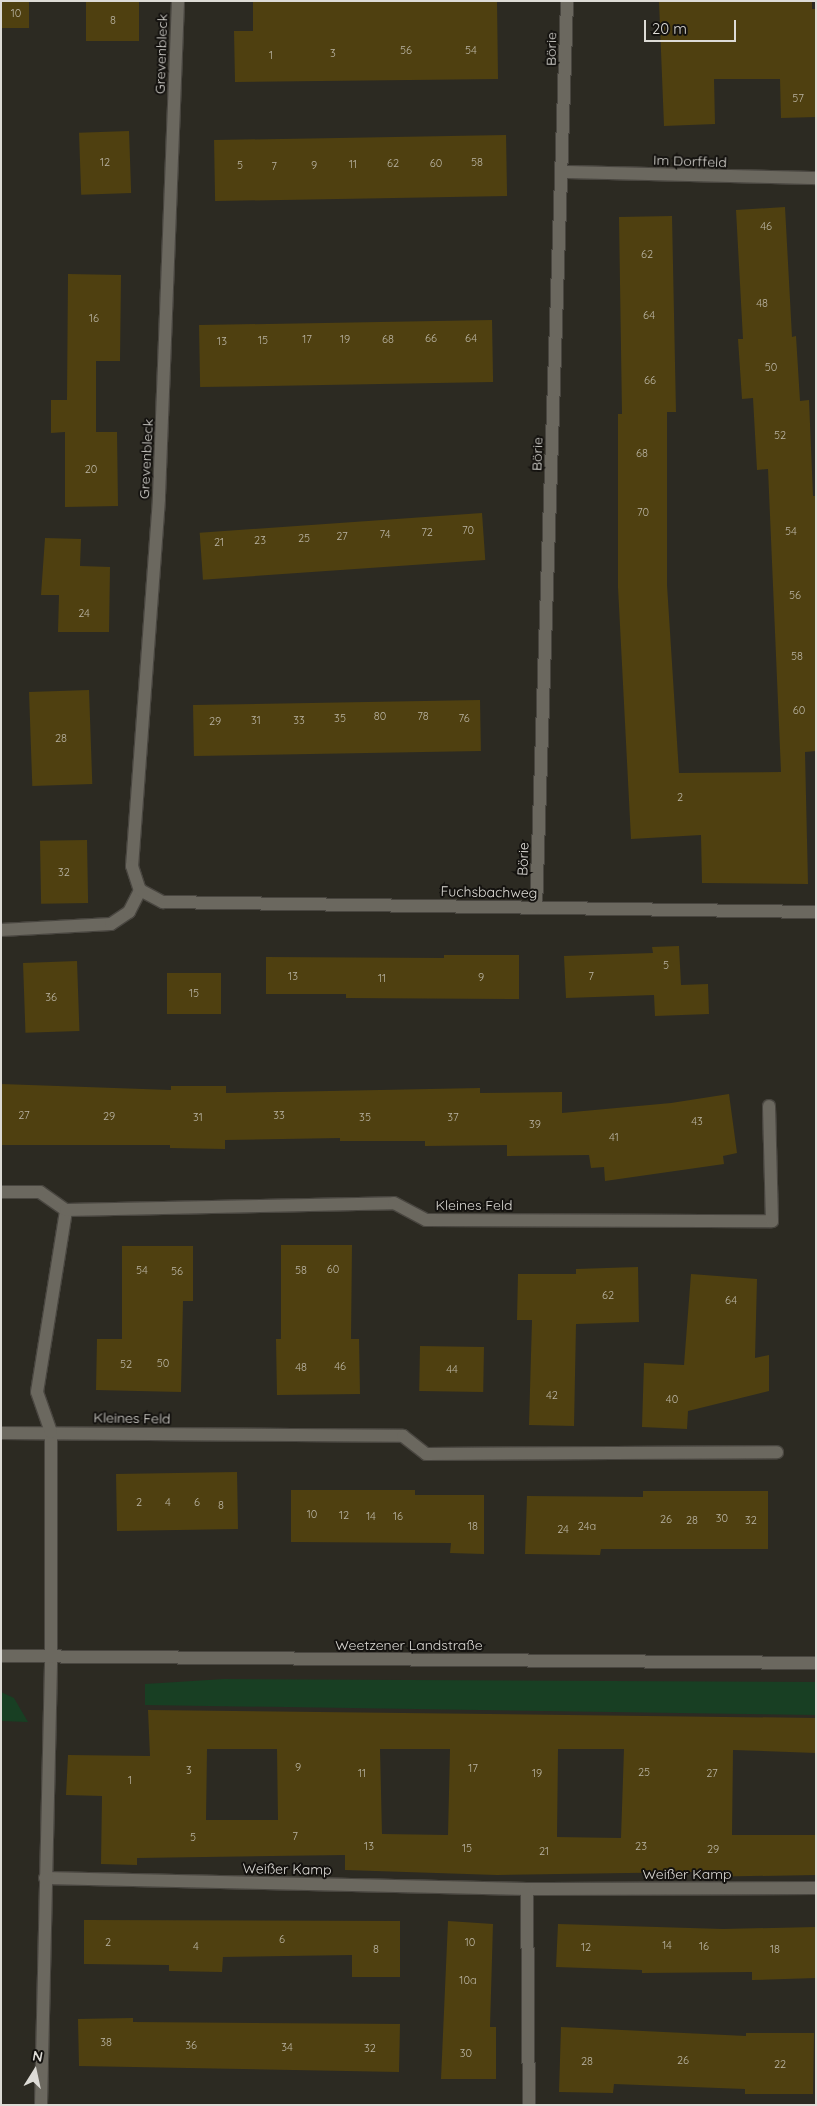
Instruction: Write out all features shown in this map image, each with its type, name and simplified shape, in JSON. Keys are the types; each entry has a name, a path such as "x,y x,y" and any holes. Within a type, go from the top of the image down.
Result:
{"street":[{"name":"Grevenbleck","path":"140,890 132,866 159,499 178,1"},
{"name":"Börie","path":"536,908 563,172 567,1"},
{"name":"Im Dorffeld","path":"563,172 816,178"},
{"name":"Fuchsbachweg","path":"140,890 163,902 816,912"},
{"path":"1,930 111,924 129,912 140,890"},
{"name":"Kleines Feld","path":"66,1210 394,1203 426,1220 772,1221 769,1106"},
{"path":"1,1192 40,1192 66,1210 36,1392 51,1432 51,1657 41,2105"},
{"name":"Kleines Feld","path":"1,1433 403,1436 426,1454 777,1452"},
{"name":"Weetzener Landstraße","path":"1,1656 816,1663"},
{"name":"Weißer Kamp","path":"45,1878 527,1890 816,1888"},
{"path":"527,1890 529,2105"}],"green space":[{"path":"224,1679 816,1682 816,1715 145,1705 145,1684"},
{"path":"1,1692 14,1698 28,1722 1,1721"}],"building":[{"path":"1,1 29,1 29,28 1,28"},
{"path":"86,1 139,1 139,41 86,41"},
{"path":"253,1 497,1 498,79 235,82 234,31 253,31"},
{"path":"659,1 812,1 812,9 816,9 816,117 781,118 780,79 714,79 715,124 664,126"},
{"path":"129,131 131,193 81,195 79,133"},
{"path":"506,135 507,196 215,201 214,140"},
{"path":"785,207 792,337 796,336 800,401 809,400 813,496 816,496 816,751 805,752 808,884 702,883 701,835 631,839 618,587 618,414 622,414 619,217 672,216 676,412 667,412 667,585 679,773 781,772 768,469 757,470 753,398 742,399 738,339 743,339 736,210"},
{"path":"68,274 121,275 120,361 96,361 96,432 117,432 118,506 65,507 65,432 51,433 51,400 67,400"},
{"path":"492,320 493,382 200,387 199,325"},
{"path":"482,513 485,560 203,580 200,533"},
{"path":"45,538 81,539 80,566 110,567 109,632 58,632 59,595 41,595"},
{"path":"89,690 92,784 32,786 29,692"},
{"path":"480,700 481,751 194,756 193,705"},
{"path":"87,840 88,903 41,904 40,841"},
{"path":"679,946 681,985 708,984 709,1014 655,1016 654,995 566,998 564,956 653,953 652,947"},
{"path":"444,955 519,955 519,999 346,998 346,994 266,994 266,957 444,958"},
{"path":"77,961 79,1031 25,1033 23,963"},
{"path":"167,973 221,973 221,1014 167,1014"},
{"path":"1,1084 171,1090 171,1086 226,1086 226,1093 480,1088 480,1093 562,1092 562,1113 671,1103 729,1094 737,1153 723,1156 724,1164 605,1181 604,1167 591,1168 589,1155 507,1156 507,1145 425,1146 425,1141 340,1141 340,1138 225,1140 225,1149 170,1148 170,1145 1,1145"},
{"path":"281,1245 352,1245 351,1339 359,1339 360,1394 277,1395 276,1339 281,1339"},
{"path":"122,1246 193,1246 193,1301 183,1301 181,1392 96,1390 97,1339 122,1339"},
{"path":"638,1267 639,1322 576,1324 574,1426 529,1425 532,1320 517,1320 518,1274 576,1274 576,1269"},
{"path":"691,1274 757,1279 755,1358 769,1355 769,1391 688,1411 687,1429 642,1427 644,1363 684,1365"},
{"path":"420,1346 484,1347 483,1392 419,1391"},
{"path":"237,1472 238,1529 117,1531 116,1474"},
{"path":"291,1490 415,1490 415,1495 484,1495 484,1554 450,1553 451,1543 291,1542"},
{"path":"643,1491 768,1491 768,1549 601,1549 600,1555 525,1554 527,1496 643,1497"},
{"path":"148,1710 816,1718 816,1753 733,1750 732,1835 816,1835 816,1875 696,1877 696,1872 497,1875 345,1870 345,1855 137,1858 137,1865 101,1864 102,1796 66,1795 68,1755 150,1756","holes":["207,1749 277,1749 278,1820 206,1820","380,1749 450,1749 448,1835 382,1834","558,1749 624,1749 621,1838 557,1837"]},
{"path":"84,1920 400,1921 400,1977 352,1977 352,1955 223,1957 222,1972 169,1971 169,1965 84,1964"},
{"path":"448,1921 493,1924 490,2027 496,2027 496,2079 441,2079"},
{"path":"558,1924 723,1929 816,1927 816,1978 752,1980 752,1972 642,1973 642,1970 556,1967"},
{"path":"133,2018 133,2022 400,2024 399,2072 79,2066 78,2019"},
{"path":"561,2027 746,2036 746,2033 814,2033 813,2094 745,2094 745,2089 614,2084 613,2093 559,2092"}]}
